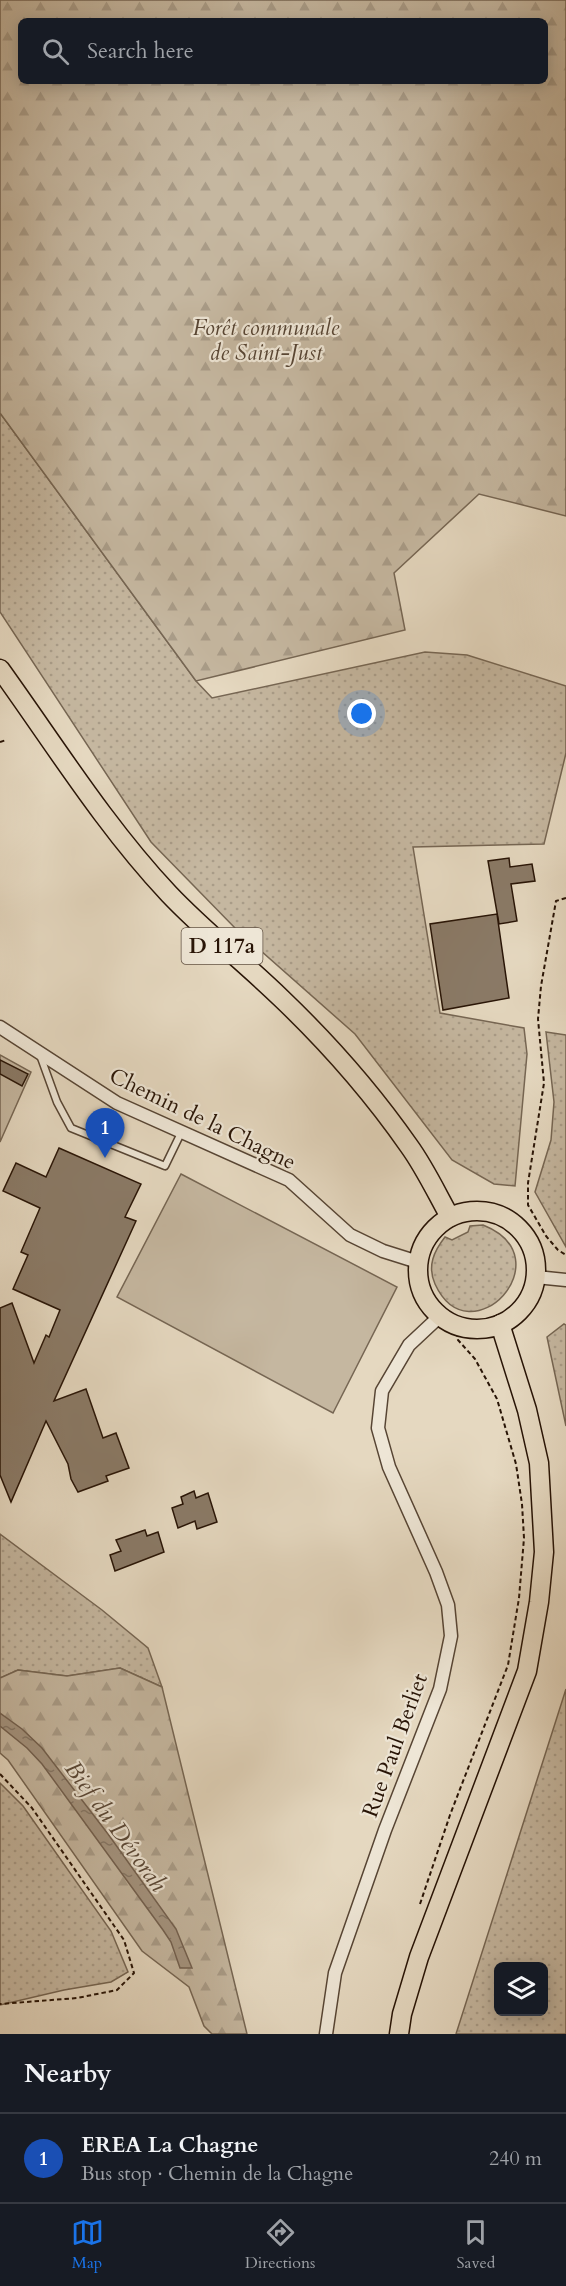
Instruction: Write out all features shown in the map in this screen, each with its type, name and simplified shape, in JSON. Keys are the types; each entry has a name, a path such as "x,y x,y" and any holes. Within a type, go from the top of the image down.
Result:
{"main road":[{"name":"D 117a","path":"0,669 117,832 168,892 209,934 281,998 358,1079 410,1147 450,1217"},
{"path":"470,1211 492,1212 517,1226 533,1249 536,1277 532,1292 514,1316 500,1324 471,1329 447,1320 426,1301 419,1282 418,1262 422,1248 438,1225 450,1217 470,1211"},
{"path":"399,2034 402,2014 418,1958 527,1671 539,1602 544,1552 539,1463 527,1410 500,1324"}],"street":[{"name":"Chemin de la Chagne","path":"0,1027 117,1103 288,1180 350,1235 383,1251 418,1262"},
{"path":"536,1277 566,1280"},
{"name":"Rue Paul Berliet","path":"326,2034 335,1974 385,1830 440,1689 451,1636 448,1605 389,1467 378,1428 382,1391 409,1345 447,1320"}],"lane":[{"path":"39,1052 57,1102 71,1128 165,1166 181,1133"}],"path":[{"path":"0,742 6,740"},
{"path":"566,898 556,901 541,986 538,1019 544,1083 528,1183 528,1205 546,1236 558,1250 566,1255"},
{"path":"417,1912 450,1815 508,1665 519,1598 524,1538 516,1464 496,1398 475,1359 458,1340 447,1320"},
{"path":"0,1774 32,1808 124,1940 134,1973 117,1990 77,1998 0,2004"}],"green space":[{"name":"Forêt communale de Saint-Just","path":"0,0 566,0 566,516 479,494 394,573 405,630 196,681 0,413"},
{"path":"0,413 196,681 212,698 425,652 467,655 566,686 566,753 544,844 413,847 440,1013 524,1028 527,1054 515,1186 494,1184 452,1160 355,1034 235,928 151,842 0,612"},
{"path":"546,1032 566,1035 566,1247 535,1192 551,1140 554,1102"},
{"path":"0,1055 31,1072 0,1142"},
{"path":"181,1174 397,1287 333,1413 117,1297"},
{"path":"483,1225 506,1240 515,1259 514,1278 503,1295 487,1307 469,1311 451,1305 435,1284 432,1265 435,1253 445,1237 452,1240 468,1232 470,1226"},
{"path":"564,1324 566,1325 566,1426 547,1337"},
{"path":"0,1534 102,1610 148,1648 162,1687 120,1668 67,1676 18,1670 0,1678"},
{"path":"120,1668 162,1687 247,2034 212,2034 204,2026 189,1987 142,1951 8,1760 0,1753 0,1678 18,1670 67,1676"},
{"path":"566,1689 566,2034 456,2034"},
{"path":"0,1783 23,1806 111,1931 128,1972 111,1982 0,2005"}],"water":[{"path":"0,1713 42,1748 108,1834 176,1929 192,1968 180,1968 171,1942 163,1930 42,1764 27,1748 0,1726"}],"building":[{"path":"509,858 510,867 532,864 535,881 511,884 517,921 499,924 488,861"},
{"path":"497,914 509,998 443,1010 430,924"},
{"path":"0,1060 28,1074 22,1086 0,1074"},
{"path":"59,1148 141,1184 125,1217 136,1221 54,1401 86,1389 103,1438 116,1433 129,1468 106,1476 108,1481 78,1492 71,1479 68,1464 46,1421 11,1502 0,1475 0,1308 12,1303 34,1363 46,1335 49,1337 60,1310 13,1289 28,1255 21,1252 40,1208 3,1191 16,1163 46,1177"},
{"path":"194,1491 196,1498 208,1493 217,1522 197,1529 195,1521 178,1528 172,1508 183,1504 181,1497"},
{"path":"145,1530 147,1536 158,1532 164,1552 115,1571 110,1555 121,1551 116,1540"}],"place":[{"name":"EREA La Chagne","path":"105,1158"}],"water label":[{"name":"Bief du Dévorah","path":"116,1826"}]}
